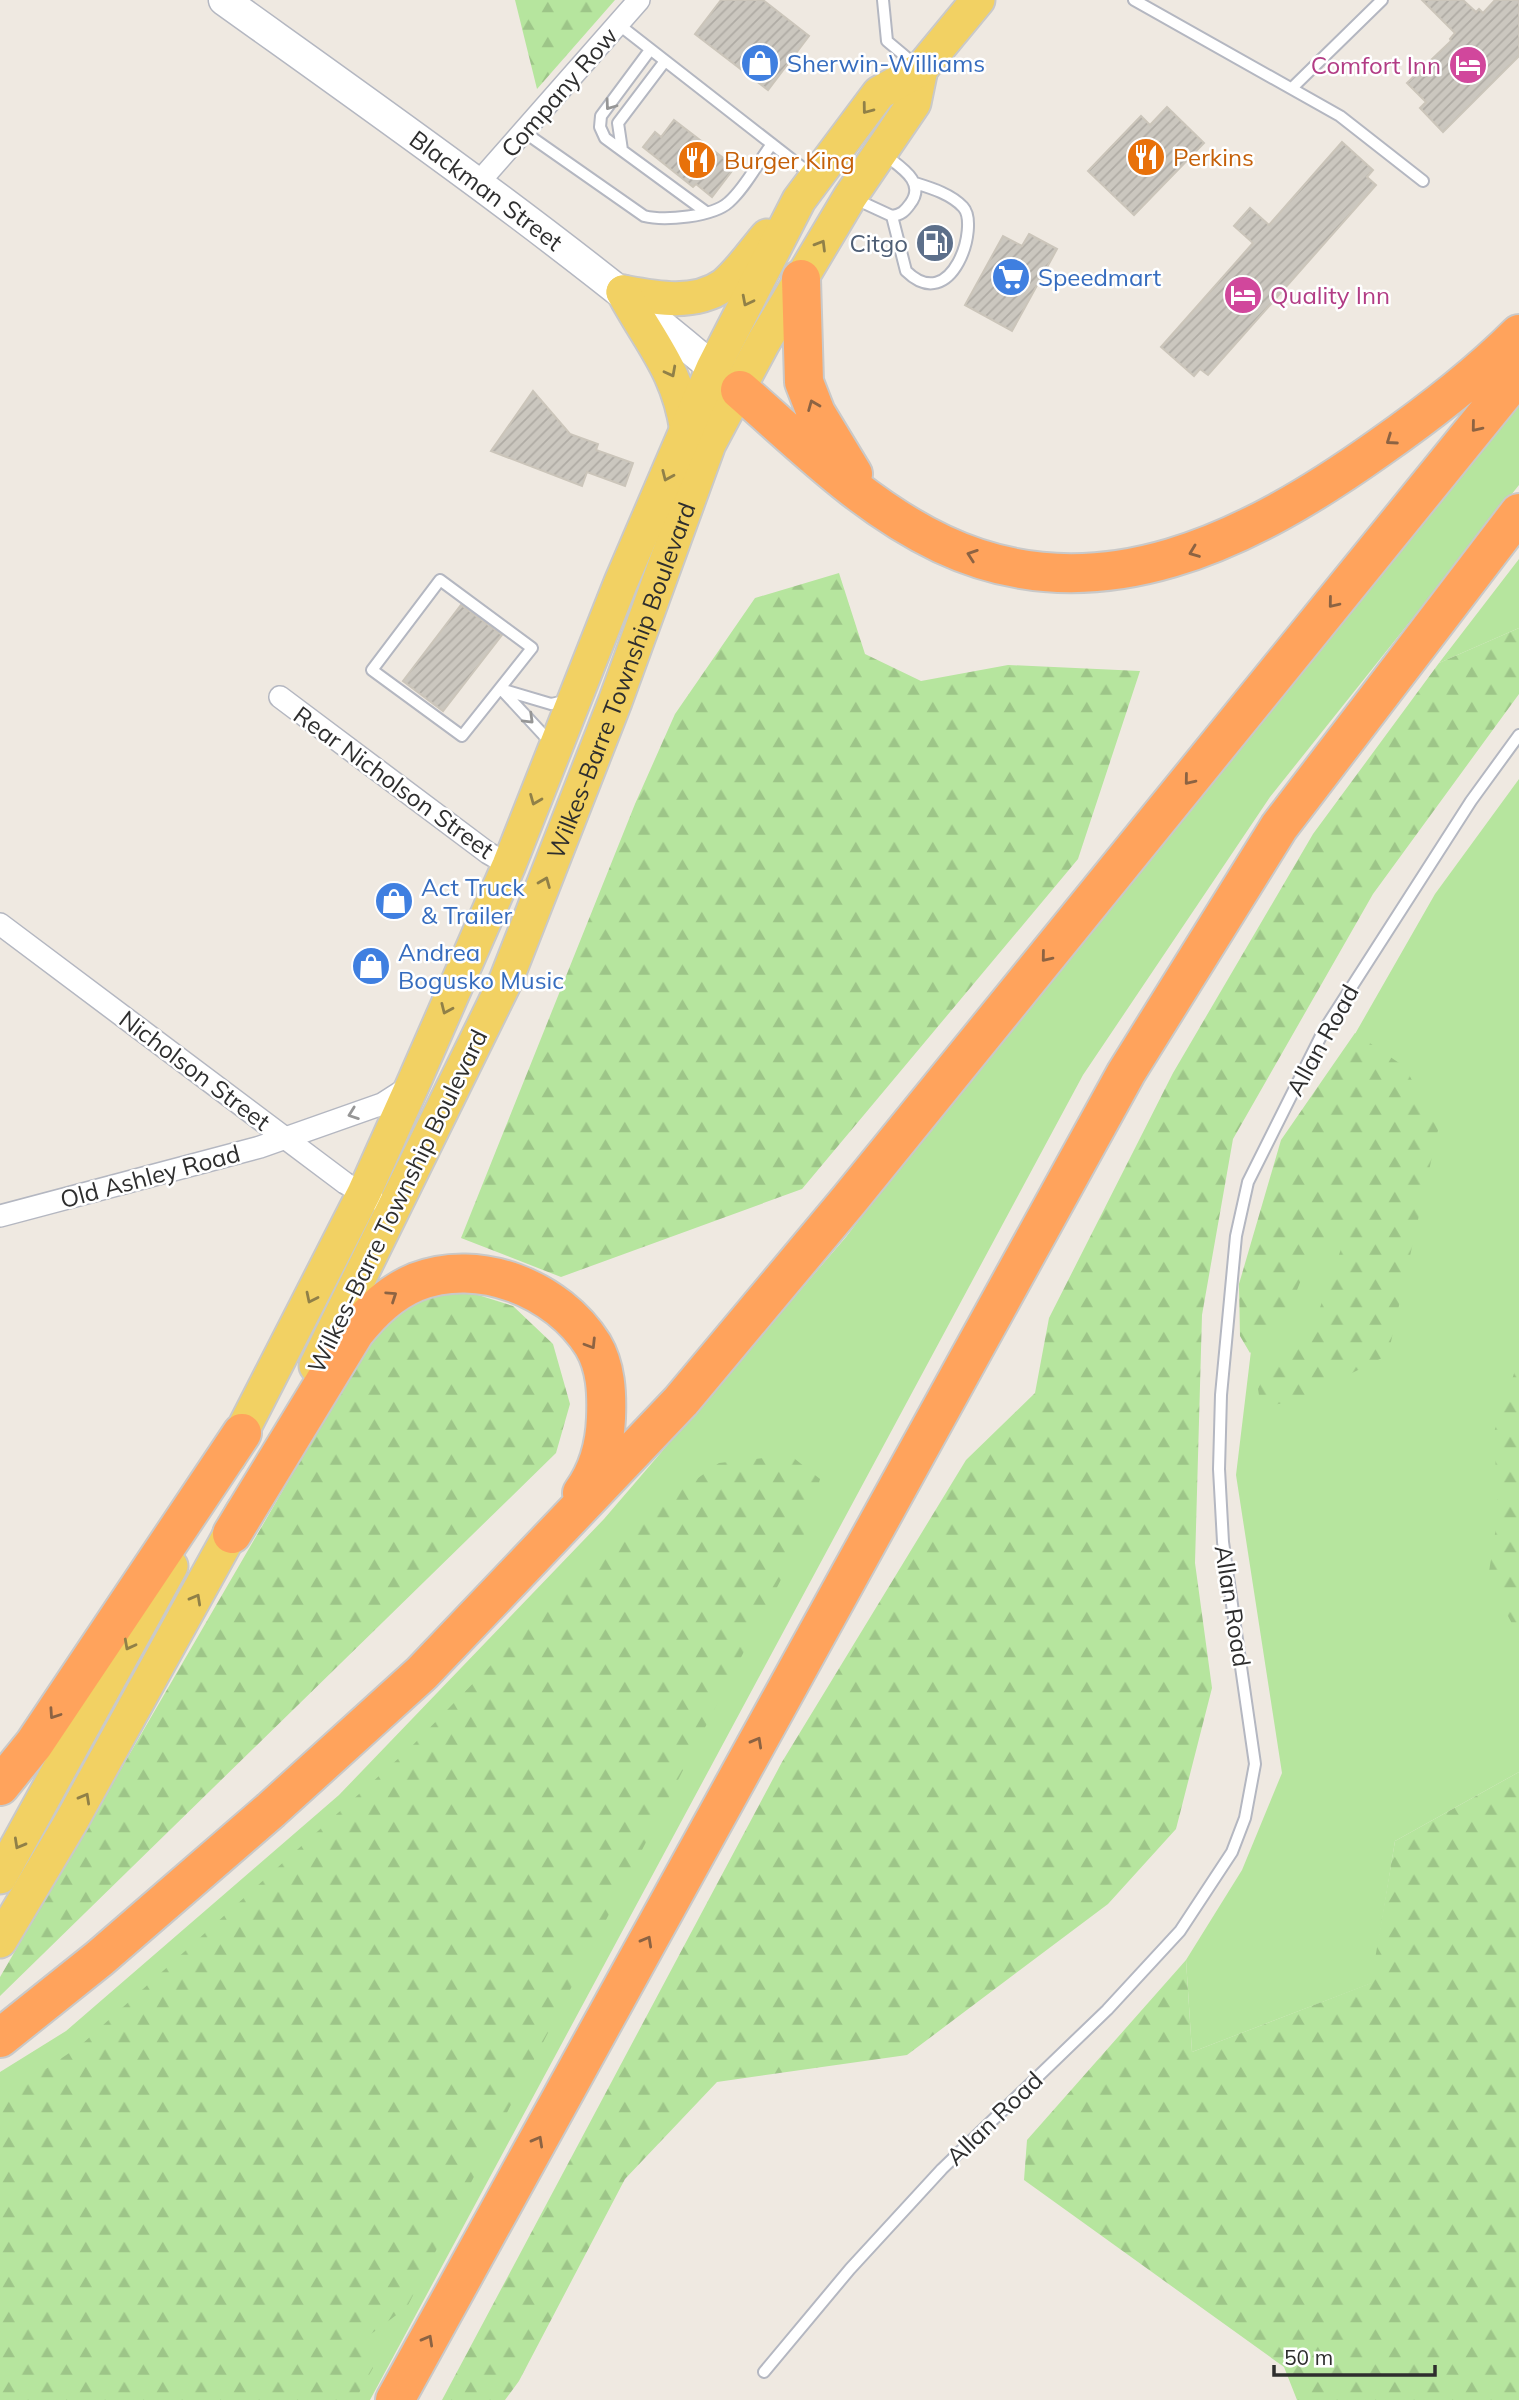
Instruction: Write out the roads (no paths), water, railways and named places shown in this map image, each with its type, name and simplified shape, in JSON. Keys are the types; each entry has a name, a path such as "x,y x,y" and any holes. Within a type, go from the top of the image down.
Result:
{"highway":[{"path":"801,279 804,382 816,413 873,506"},
{"path":"726,379 873,506 944,545 1011,568 1065,574 1148,566 1226,540 1334,480 1481,372 1519,334"},
{"path":"0,2038 100,1958 282,1801 422,1673 681,1401 849,1200 1519,374"},
{"path":"395,2400 1126,1073 1279,827 1519,513"},
{"path":"232,1534 355,1332 372,1311 393,1294 417,1282 470,1274 519,1284 542,1296 578,1325 594,1347 603,1368 605,1438 598,1460 585,1488 535,1554"},
{"path":"0,1786 34,1744 242,1433"}],"main road":[{"name":"Blackman Street","path":"224,0 478,182 623,292 726,379"},
{"name":"Wilkes-Barre Township Boulevard","path":"0,1941 71,1822 232,1534 506,980 615,702 709,444 726,379 807,189 879,93 921,69 978,0"},
{"name":"Wilkes-Barre Township Boulevard","path":"0,1877 96,1707 242,1433 363,1193 509,865 621,582 687,431 801,279 850,197 914,103 921,69"},
{"path":"623,292 678,299 702,295 724,285 807,189"},
{"path":"623,292 675,379 682,398 687,431"}],"street":[{"name":"Company Row","path":"478,182 639,0"},
{"name":"Rear Nicholson Street","path":"280,697 488,853 509,865"},
{"name":"Nicholson Street","path":"0,924 345,1183 394,1211"},
{"name":"Old Ashley Road","path":"0,1216 284,1137 382,1104 413,1084"}],"lane":[{"path":"883,0 887,41 921,69"},
{"path":"1134,0 1227,55 1340,116 1423,181"},
{"path":"1292,88 1381,0"},
{"path":"618,24 772,144 807,189"},
{"path":"650,50 601,116 600,127 605,138 706,212"},
{"path":"622,150 618,123 664,61"},
{"path":"524,132 644,216 660,220 706,212 728,204 772,144"},
{"path":"880,152 905,171 915,183 937,190 962,206 968,215 968,236 947,279 939,284 928,284 906,271 892,216"},
{"path":"850,197 892,216 904,212 915,197 915,183"},
{"path":"440,580 532,648 501,689 461,736 372,670 440,580"},
{"path":"501,689 551,704 576,698"},
{"path":"501,689 555,750"},
{"name":"Allan Road","path":"764,2372 850,2269 942,2169 1107,2010 1180,1931 1232,1852 1245,1818 1255,1764 1223,1542 1221,1408 1236,1236 1248,1182 1324,1030 1471,801 1519,735"}],"place":[{"name":"Sherwin-Williams","path":"760,63"},
{"name":"Comfort Inn","path":"1468,65"},
{"name":"Perkins","path":"1146,157"},
{"name":"Burger King","path":"697,160"},
{"name":"Citgo","path":"935,243"},
{"name":"Speedmart","path":"1011,277"},
{"name":"Quality Inn","path":"1243,295"},
{"name":"Act Truck & Trailer","path":"394,901"},
{"name":"Andrea Bogusko Music","path":"371,966"}]}
